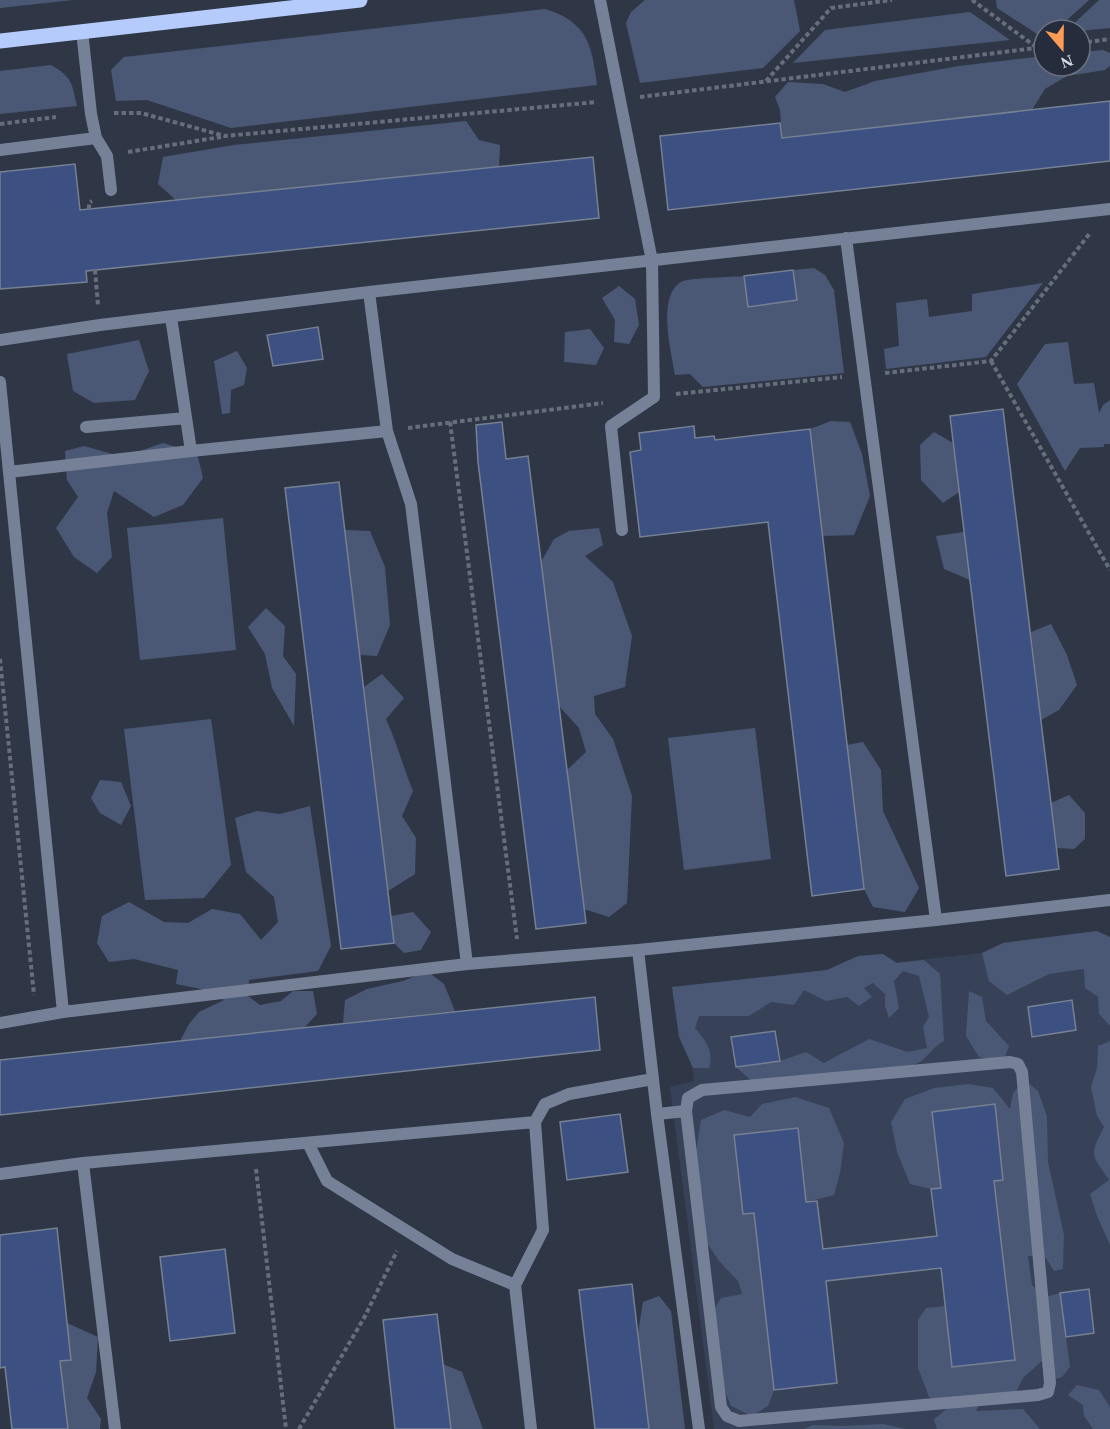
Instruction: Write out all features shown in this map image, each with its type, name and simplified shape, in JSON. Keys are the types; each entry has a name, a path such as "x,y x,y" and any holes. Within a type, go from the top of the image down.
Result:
{"main road":[{"path":"0,41 360,0"}],"lane":[{"path":"600,0 652,261 654,397 611,426 622,530"},
{"path":"82,31 91,114 96,138 107,156 111,190"},
{"path":"0,150 96,138"},
{"path":"0,340 100,325 369,292 846,238 1110,209 1110,215"},
{"path":"846,238 936,920"},
{"path":"369,292 387,431 411,504 466,964"},
{"path":"171,317 191,451"},
{"path":"0,382 63,1012"},
{"path":"86,427 186,418"},
{"path":"9,472 387,431"},
{"path":"0,1023 63,1012 466,964 638,950 1110,900"},
{"path":"638,950 657,1114 699,1429"},
{"path":"1010,1062 1018,1064 1022,1072 1050,1383 1048,1392 1038,1395 739,1421 727,1416 721,1407 686,1110 688,1098 702,1090 1010,1062"},
{"path":"531,1429 515,1285 543,1230 535,1122 545,1104 569,1094 653,1079"},
{"path":"657,1114 686,1110"},
{"path":"0,1174 83,1163 535,1122"},
{"path":"308,1143 327,1181 452,1259 515,1285"},
{"path":"83,1163 115,1429"}],"path":[{"path":"766,81 831,8 892,0"},
{"path":"972,0 1032,44"},
{"path":"1092,41 1110,39"},
{"path":"107,156 225,136 621,99 1032,49"},
{"path":"0,123 91,114 141,113 225,136"},
{"path":"654,397 991,361 1110,209"},
{"path":"95,270 100,325"},
{"path":"991,361 1110,570"},
{"path":"387,431 609,402"},
{"path":"450,422 519,960"},
{"path":"0,658 36,1017"},
{"path":"253,1147 286,1429"},
{"path":"299,1429 364,1318 406,1230"}],"shaded area":[{"path":"0,0 73,0 0,8"},
{"path":"645,0 794,0 800,31 763,68 640,83 626,23 631,12"},
{"path":"996,0 1089,0 1069,18 1032,18 1032,31 997,8"},
{"path":"1099,0 1110,0 1110,28 1092,30 1092,18 1080,18"},
{"path":"545,9 570,21 585,36 593,58 597,85 231,128 147,100 116,101 111,70 124,57"},
{"path":"970,12 1010,40 793,63 825,30"},
{"path":"1103,50 1110,53 1110,66 1105,70 1092,72 1092,51"},
{"path":"1032,57 1032,78 1064,78 1045,89 1032,110 782,138 780,110 775,97 788,82 823,84 845,92 875,81 959,66"},
{"path":"51,65 70,81 77,106 0,114 0,71"},
{"path":"466,121 479,140 500,145 499,167 176,200 158,184 163,157 234,145"},
{"path":"814,268 825,275 834,290 844,373 703,387 690,374 675,375 667,324 668,310 675,288 683,281 744,276 748,306 797,300 793,270"},
{"path":"1043,283 986,357 886,369 884,349 899,346 896,303 927,299 929,317 972,311 972,294"},
{"path":"619,286 635,299 639,325 629,344 614,342 615,320 602,298"},
{"path":"590,329 604,348 596,365 564,362 565,332"},
{"path":"139,340 149,371 135,400 94,403 73,391 67,354"},
{"path":"1068,342 1074,384 1094,383 1099,413 1103,405 1110,400 1110,444 1104,444 1104,447 1080,448 1065,471 1017,384 1045,344"},
{"path":"237,351 247,368 244,385 231,390 230,413 222,414 214,361"},
{"path":"831,421 850,422 862,454 870,496 854,535 823,536 810,429"},
{"path":"934,432 953,443 959,492 943,503 921,480 920,445"},
{"path":"163,443 197,453 203,478 183,505 154,517 114,491 107,513 112,557 97,573 74,557 56,528 78,497 67,480 65,451 84,446 123,457"},
{"path":"223,518 236,650 140,660 127,528"},
{"path":"599,528 603,545 585,556 613,582 632,636 625,687 594,696 595,714 613,739 632,796 627,903 609,917 584,909 567,770 586,752 579,728 559,706 541,562 554,539 569,531"},
{"path":"345,530 370,531 385,567 390,625 377,656 360,655"},
{"path":"964,532 970,580 944,569 936,536"},
{"path":"266,608 285,626 283,656 296,674 294,726 272,688 265,654 248,627"},
{"path":"1051,624 1067,655 1077,685 1059,710 1041,720 1031,632"},
{"path":"382,674 404,698 386,719 413,791 402,816 416,838 415,874 388,891 364,687"},
{"path":"211,719 231,865 204,898 145,900 124,729"},
{"path":"755,728 771,859 684,870 668,738"},
{"path":"863,742 881,770 883,811 919,888 905,912 873,907 864,889 847,745"},
{"path":"100,780 121,782 131,806 121,825 100,813 91,798"},
{"path":"1069,795 1085,813 1085,839 1074,849 1057,848 1051,803"},
{"path":"310,806 331,946 318,971 249,980 248,996 260,1005 281,1001 293,991 313,991 317,1014 304,1028 180,1041 199,1012 224,1000 201,989 176,984 178,970 134,959 109,962 97,943 102,916 129,902 164,922 188,923 212,909 240,914 261,940 278,922 274,897 246,872 235,818 257,811 280,814"},
{"path":"413,912 431,932 421,950 404,953 394,943 391,916"},
{"path":"1097,931 1110,937 1110,1026 1099,1014 1098,997 1085,988 1084,969 1049,974 1007,995 989,981 982,953 1003,943"},
{"path":"1110,939 1110,1429 714,1429 670,1087 694,1081 689,1041 672,987"},
{"path":"883,954 897,963 924,960 940,974 944,1041 917,1064 754,1083 736,1067 780,1061 806,1052 824,1063 869,1039 908,1052 927,1048 923,1027 929,1017 919,976 903,971 894,981 899,1008 889,1018 885,1006 885,994 873,983 864,988 872,997 859,1006 847,997 826,1001 804,990 794,1005 771,1002 749,1016 699,1016 695,1028 708,1046 710,1062 709,1068 693,1068 679,1037 672,987 827,970 858,956"},
{"path":"427,971 444,984 455,1011 343,1023 345,1000 367,989 403,981"},
{"path":"969,991 982,997 986,1021 1009,1046 1003,1062 979,1057 966,1036"},
{"path":"1110,1041 1110,1245 1090,1194 1109,1180 1094,1155 1096,1144 1104,1127 1097,1116 1091,1087 1097,1068 1098,1046"},
{"path":"1025,1080 1038,1091 1047,1116 1048,1162 1064,1235 1063,1269 1054,1271 1045,1257 1028,1256 1032,1285 1045,1297 1060,1293 1070,1367 1062,1377 1055,1379 1044,1359 1023,1378 1015,1394 982,1399 976,1411 1023,1409 1040,1429 937,1429 934,1419 948,1408 929,1397 918,1368 918,1320 926,1308 945,1306 1015,1360 994,1181 1003,1180 995,1105 932,1112 941,1188 931,1189 910,1184 897,1152 891,1122 905,1099 934,1088 968,1084 993,1088 1010,1109 1013,1093"},
{"path":"795,1097 829,1108 844,1143 834,1195 806,1202 798,1129 734,1136 743,1214 754,1213 774,1390 768,1406 752,1416 731,1406 719,1377 712,1313 721,1298 742,1294 738,1281 719,1261 707,1243 695,1159 701,1120 724,1110 750,1117 762,1104"},
{"path":"659,1296 671,1311 685,1429 649,1429 638,1333 643,1302"},
{"path":"67,1323 98,1337 96,1372 87,1398 101,1419 100,1429 68,1429 60,1361 71,1360"},
{"path":"443,1364 462,1372 483,1429 451,1429"},
{"path":"1077,1385 1099,1390 1110,1407 1110,1429 1093,1429 1084,1416 1083,1405 1068,1395"},
{"path":"883,1424 906,1429 804,1429 813,1425"}],"building":[{"path":"1110,101 1110,161 668,210 660,136 780,123 782,138"},
{"path":"593,157 599,218 86,271 87,282 0,289 0,172 75,164 80,210"},
{"path":"793,270 797,300 748,307 744,276"},
{"path":"318,327 323,359 273,366 267,335"},
{"path":"1003,409 1059,869 1006,876 950,416"},
{"path":"502,422 506,459 528,456 586,923 536,929 478,462 476,425"},
{"path":"694,426 695,438 714,436 715,440 810,429 864,889 812,896 768,522 640,537 630,452 641,450 639,433"},
{"path":"339,482 394,943 341,949 285,488"},
{"path":"595,997 600,1050 0,1115 0,1060"},
{"path":"1072,1000 1076,1030 1032,1037 1028,1007"},
{"path":"775,1031 780,1061 736,1067 731,1037"},
{"path":"995,1104 1003,1180 994,1181 1015,1360 952,1367 941,1268 826,1281 837,1383 774,1390 754,1213 743,1214 734,1135 798,1128 806,1202 817,1201 823,1249 937,1236 931,1189 941,1188 932,1112"},
{"path":"620,1114 628,1172 567,1180 560,1122"},
{"path":"57,1228 71,1360 60,1361 68,1429 12,1429 5,1367 0,1368 0,1235"},
{"path":"225,1249 235,1333 170,1341 160,1257"},
{"path":"632,1284 649,1429 595,1429 579,1290"},
{"path":"1089,1289 1094,1333 1066,1337 1060,1293"},
{"path":"437,1314 451,1429 395,1429 383,1320"}]}
